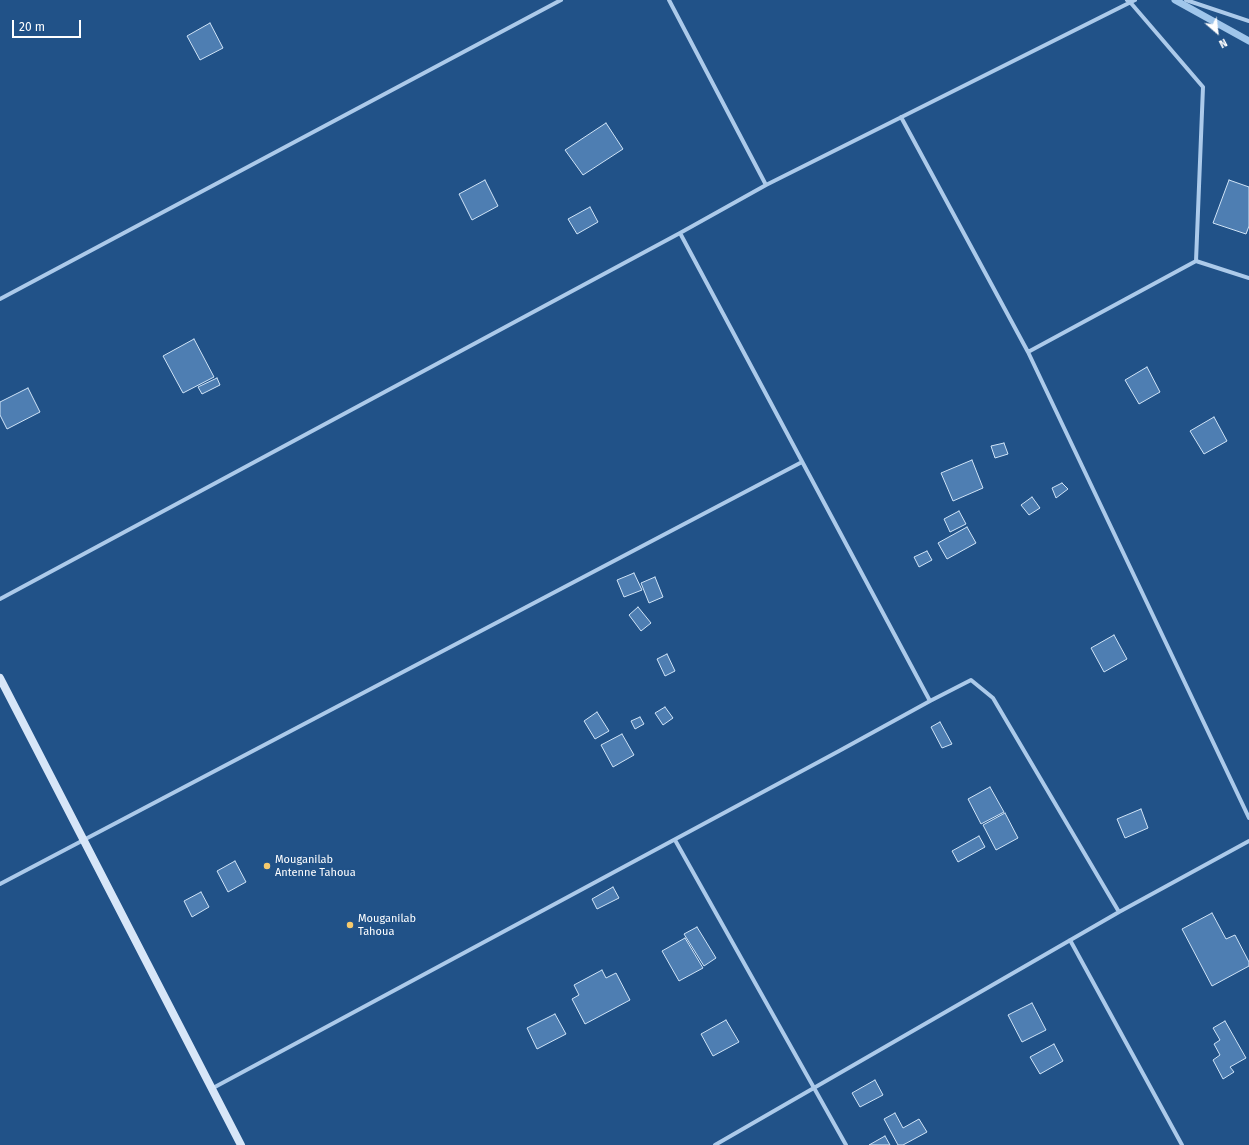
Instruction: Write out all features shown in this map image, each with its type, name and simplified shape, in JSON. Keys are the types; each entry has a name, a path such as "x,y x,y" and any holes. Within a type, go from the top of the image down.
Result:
{"street":[{"path":"0,299 561,0"},
{"path":"669,0 766,185"},
{"path":"0,599 680,233 766,185 1129,1 1135,0"},
{"path":"1186,0 1249,21"},
{"path":"1129,1 1203,87 1196,262"},
{"path":"901,117 1028,352 1249,818"},
{"path":"680,233 930,701"},
{"path":"1028,352 1196,262 1249,278"},
{"path":"0,884 802,462"},
{"path":"0,678 242,1145"},
{"path":"213,1088 971,680 993,698 1119,912"},
{"path":"675,840 846,1145"},
{"path":"715,1145 1119,912 1249,841"},
{"path":"1070,940 1182,1145"}],"building":[{"path":"210,23 223,48 200,60 187,36"},
{"path":"606,123 623,149 583,175 565,150"},
{"path":"485,180 498,206 472,220 459,194"},
{"path":"1229,180 1249,187 1249,226 1246,234 1213,223"},
{"path":"590,207 598,222 577,234 568,219"},
{"path":"194,339 214,377 183,393 163,356"},
{"path":"1147,367 1160,392 1139,404 1125,380"},
{"path":"217,378 220,385 202,394 198,387"},
{"path":"28,388 40,412 7,429 0,415 0,402"},
{"path":"1214,417 1227,441 1204,454 1190,431"},
{"path":"1004,443 1008,454 995,458 991,446"},
{"path":"972,460 983,488 953,501 941,473"},
{"path":"1062,483 1068,489 1056,498 1052,488"},
{"path":"1032,497 1040,508 1029,515 1021,505"},
{"path":"959,511 966,524 950,532 944,519"},
{"path":"967,527 976,543 947,559 938,543"},
{"path":"927,551 932,560 919,567 914,557"},
{"path":"634,573 642,590 624,597 617,580"},
{"path":"655,577 663,597 649,603 641,583"},
{"path":"638,607 651,623 641,631 629,615"},
{"path":"1114,635 1127,659 1104,672 1091,648"},
{"path":"667,654 675,671 665,676 657,659"},
{"path":"665,707 673,718 663,725 655,713"},
{"path":"597,712 609,731 595,739 584,721"},
{"path":"640,717 644,724 635,729 631,721"},
{"path":"940,722 952,744 942,748 931,727"},
{"path":"622,734 634,755 613,767 601,745"},
{"path":"990,787 1004,812 981,824 968,799"},
{"path":"1141,809 1148,828 1125,838 1117,819"},
{"path":"1005,813 1018,838 996,850 983,825"},
{"path":"979,836 985,847 958,862 952,851"},
{"path":"235,861 246,882 228,892 217,871"},
{"path":"613,887 619,898 597,909 592,899"},
{"path":"201,892 209,907 192,917 184,901"},
{"path":"1212,913 1226,939 1235,935 1249,962 1249,966 1212,986 1182,929"},
{"path":"697,927 716,958 704,966 684,934"},
{"path":"685,938 703,968 679,981 662,951"},
{"path":"602,970 606,978 616,973 630,1000 585,1024 572,999 579,995 574,985"},
{"path":"1032,1003 1046,1030 1022,1042 1008,1015"},
{"path":"555,1014 566,1034 537,1049 527,1028"},
{"path":"726,1020 739,1042 713,1056 701,1034"},
{"path":"1225,1021 1246,1058 1230,1067 1234,1072 1223,1079 1213,1060 1220,1055 1214,1044 1220,1040 1213,1028"},
{"path":"1054,1044 1063,1061 1040,1074 1030,1057"},
{"path":"875,1080 883,1095 860,1107 852,1093"},
{"path":"895,1113 903,1128 919,1119 927,1132 903,1145 898,1145 884,1119"},
{"path":"885,1136 890,1145 869,1145"}],"waterway":[{"path":"1175,0 1249,41"}],"place":[{"name":"Mouganilab Antenne Tahoua","path":"267,866"},
{"name":"Mouganilab Tahoua","path":"350,925"}]}
